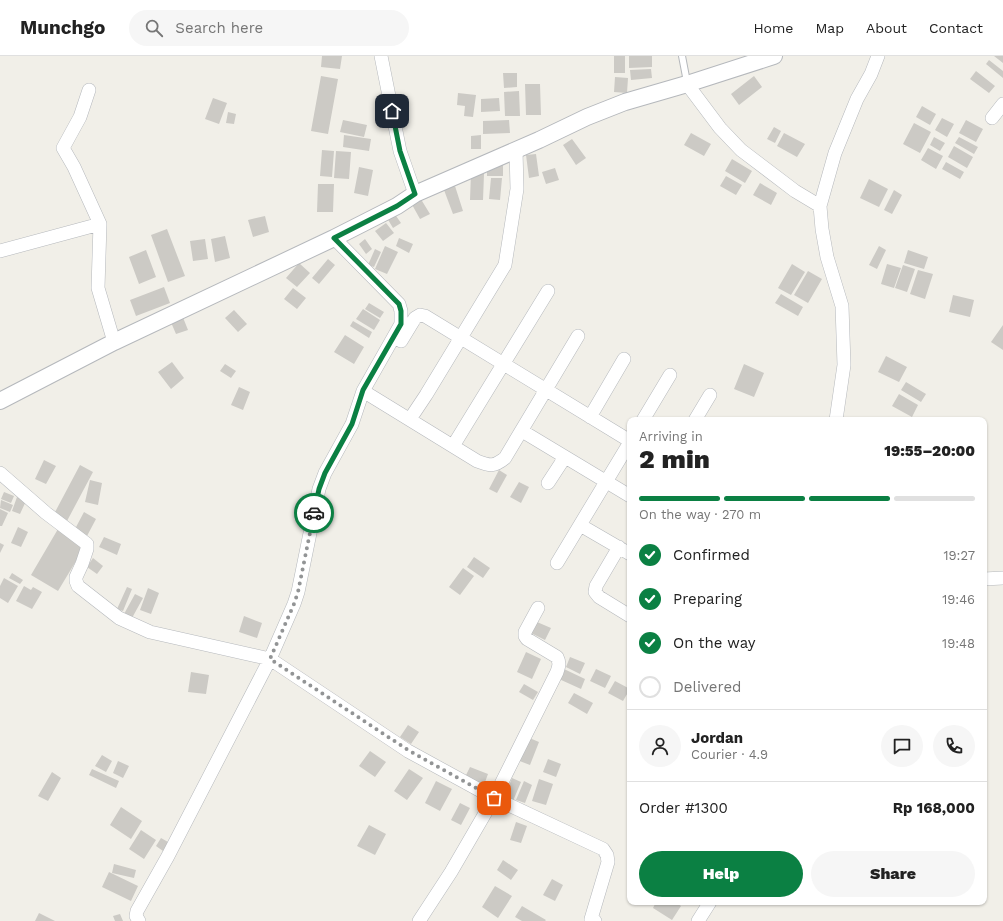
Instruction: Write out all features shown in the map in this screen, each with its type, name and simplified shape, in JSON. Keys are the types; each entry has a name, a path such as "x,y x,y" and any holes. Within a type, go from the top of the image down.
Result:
{"street":[{"path":"381,56 400,151 415,194"},
{"path":"0,401 114,342 334,238 397,206 415,194 576,122 625,102 774,56"},
{"path":"836,417 844,365 842,306 827,257 820,206 835,153 857,99 871,74 878,56"},
{"path":"687,84 720,128 741,150 795,191 820,206"},
{"path":"89,90 80,117 63,148 74,167 100,224 98,288 114,342"},
{"path":"992,118 1003,104"},
{"path":"410,419 505,265 517,189 516,150"},
{"path":"0,251 100,224"},
{"path":"139,921 136,916 137,911 168,856 270,659 298,592 319,489 325,473 352,424 401,324 401,311 399,304 334,238"},
{"path":"453,446 548,291"},
{"path":"367,393 414,318 420,315 425,316 627,440"},
{"path":"367,393 477,461 491,465 499,464 505,458 522,431 578,336"},
{"path":"590,417 624,359"},
{"path":"645,417 670,376"},
{"path":"697,417 710,395"},
{"path":"522,431 627,494"},
{"path":"557,562 627,447"},
{"path":"548,483 565,457"},
{"path":"0,473 46,513 87,544 87,549 76,577 78,586 119,618 150,632 270,659 408,750 494,798 603,849 607,855 608,862 592,920"},
{"path":"580,525 624,550 596,586 596,592 599,597 627,614"},
{"path":"987,579 1003,578"},
{"path":"419,921 451,872 494,798 557,672 559,665 557,657 527,639 525,636 525,632 538,608"},
{"path":"698,921 708,905"}],"lane":[{"path":"682,56 687,84"}],"building":[{"path":"322,56 342,56 340,69 321,67"},
{"path":"614,56 625,56 625,73 614,73"},
{"path":"629,56 652,56 652,67 629,68"},
{"path":"994,56 1003,56 1003,63"},
{"path":"989,60 1003,71 1003,78 986,64"},
{"path":"651,69 652,78 631,80 630,70"},
{"path":"976,71 995,86 989,93 970,79"},
{"path":"503,73 517,73 517,87 504,88"},
{"path":"321,76 338,79 328,134 311,131"},
{"path":"754,76 762,87 739,105 731,94"},
{"path":"615,77 628,78 627,93 614,92"},
{"path":"525,84 540,84 541,115 526,115"},
{"path":"519,91 520,116 505,116 504,92"},
{"path":"458,93 476,95 473,117 464,116 465,106 457,105"},
{"path":"213,98 227,103 219,124 205,119"},
{"path":"499,98 500,111 481,112 481,99"},
{"path":"922,106 936,114 930,125 916,117"},
{"path":"228,112 236,114 234,124 226,123"},
{"path":"942,118 954,124 947,137 935,130"},
{"path":"343,120 367,125 364,137 340,132"},
{"path":"509,120 510,133 483,134 483,121"},
{"path":"966,120 983,129 976,142 959,133"},
{"path":"914,123 931,132 920,153 903,144"},
{"path":"774,127 781,131 775,143 767,139"},
{"path":"691,133 711,144 704,156 684,145"},
{"path":"784,133 805,144 797,157 777,146"},
{"path":"344,135 371,139 369,151 343,147"},
{"path":"481,135 481,149 471,149 471,136"},
{"path":"934,137 945,143 940,151 930,145"},
{"path":"959,137 978,147 974,154 955,143"},
{"path":"572,139 586,158 576,165 563,145"},
{"path":"954,146 973,157 967,168 948,157"},
{"path":"928,148 943,156 936,169 921,160"},
{"path":"322,150 334,151 332,177 320,176"},
{"path":"336,151 351,152 349,179 334,178"},
{"path":"536,154 539,176 529,178 526,155"},
{"path":"732,159 752,171 745,183 725,171"},
{"path":"946,162 964,172 960,179 942,169"},
{"path":"487,165 503,165 503,176 487,176"},
{"path":"359,167 373,170 368,196 354,193"},
{"path":"555,168 559,180 546,184 542,172"},
{"path":"471,173 484,174 483,200 470,200"},
{"path":"726,176 742,185 736,195 720,186"},
{"path":"491,178 502,178 500,200 489,199"},
{"path":"869,179 888,189 879,207 860,198"},
{"path":"760,183 777,193 771,205 753,195"},
{"path":"318,184 334,184 333,212 317,212"},
{"path":"455,186 463,211 453,214 444,190"},
{"path":"894,190 902,195 892,214 884,210"},
{"path":"419,196 430,214 420,219 410,201"},
{"path":"394,213 401,223 393,228 387,218"},
{"path":"265,216 269,232 253,237 248,220"},
{"path":"386,223 394,233 383,241 375,231"},
{"path":"167,229 185,276 168,282 151,235"},
{"path":"225,236 230,258 215,262 211,239"},
{"path":"399,238 413,244 409,253 396,246"},
{"path":"205,239 208,259 193,261 190,241"},
{"path":"365,239 372,249 366,254 359,244"},
{"path":"385,246 398,252 387,274 375,269"},
{"path":"879,246 886,250 877,269 869,265"},
{"path":"375,249 381,252 374,267 368,265"},
{"path":"146,250 156,277 139,284 129,257"},
{"path":"908,250 928,257 924,269 904,263"},
{"path":"328,259 335,265 319,284 312,278"},
{"path":"299,263 310,273 297,287 286,278"},
{"path":"792,264 805,272 791,295 778,288"},
{"path":"887,264 901,268 894,288 881,284"},
{"path":"903,265 915,269 907,292 895,288"},
{"path":"918,270 933,274 925,299 910,294"},
{"path":"808,271 822,279 808,303 794,295"},
{"path":"164,287 170,303 136,316 130,300"},
{"path":"293,288 306,298 297,309 284,299"},
{"path":"781,294 803,307 798,316 775,303"},
{"path":"953,295 974,300 970,317 949,312"},
{"path":"369,303 384,312 380,318 365,309"},
{"path":"363,309 380,320 374,330 356,319"},
{"path":"234,310 247,324 238,332 225,318"},
{"path":"182,315 188,330 176,334 170,320"},
{"path":"353,321 372,332 369,338 350,326"},
{"path":"1003,325 1003,350 991,342"},
{"path":"345,335 364,347 354,364 334,352"},
{"path":"886,356 907,367 899,382 878,372"},
{"path":"172,362 184,378 171,389 158,372"},
{"path":"225,364 236,371 231,378 220,371"},
{"path":"744,364 764,373 754,397 734,389"},
{"path":"906,382 926,394 921,402 901,390"},
{"path":"239,387 250,392 243,410 231,405"},
{"path":"899,394 918,405 912,417 892,406"},
{"path":"44,460 56,466 46,484 35,479"},
{"path":"80,465 93,472 67,521 54,514"},
{"path":"499,470 507,475 497,493 489,489"},
{"path":"90,480 102,483 98,505 85,502"},
{"path":"519,482 529,487 521,503 510,497"},
{"path":"4,492 14,496 11,503 1,499"},
{"path":"17,497 26,501 20,514 12,511"},
{"path":"1,500 13,505 10,512 0,508"},
{"path":"0,509 8,513 2,526 0,526"},
{"path":"84,512 96,519 87,536 75,529"},
{"path":"18,527 28,532 21,547 11,543"},
{"path":"58,529 85,546 58,591 31,575"},
{"path":"104,537 121,544 117,555 99,547"},
{"path":"0,543 4,545 0,553"},
{"path":"474,557 490,568 483,578 467,567"},
{"path":"93,558 103,566 97,574 87,567"},
{"path":"463,568 474,576 460,595 449,587"},
{"path":"12,573 23,580 20,584 9,578"},
{"path":"4,578 18,586 8,603 0,598 0,586"},
{"path":"24,586 31,590 33,587 42,592 32,609 16,601"},
{"path":"127,587 132,589 123,611 117,609"},
{"path":"148,588 159,593 151,614 140,610"},
{"path":"135,594 143,598 132,618 124,614"},
{"path":"244,616 262,623 257,638 239,632"},
{"path":"537,622 551,628 545,640 531,633"},
{"path":"526,652 541,659 532,679 517,672"},
{"path":"570,657 585,663 580,674 566,667"},
{"path":"564,669 585,679 581,689 559,679"},
{"path":"596,669 611,676 605,688 590,681"},
{"path":"191,672 209,675 206,694 188,692"},
{"path":"615,681 627,687 627,694 623,701 608,693"},
{"path":"524,684 538,692 533,700 519,692"},
{"path":"574,693 593,703 587,714 568,703"},
{"path":"408,725 419,732 411,744 400,737"},
{"path":"527,737 539,742 530,765 517,760"},
{"path":"370,751 386,762 375,777 359,766"},
{"path":"102,755 112,761 106,772 95,766"},
{"path":"548,759 561,764 556,777 543,772"},
{"path":"118,761 129,766 123,778 113,773"},
{"path":"470,767 488,774 484,785 465,777"},
{"path":"92,769 119,781 116,788 89,775"},
{"path":"409,769 423,778 407,800 394,791"},
{"path":"52,772 61,778 48,801 38,796"},
{"path":"512,778 521,782 513,801 504,798"},
{"path":"539,779 553,784 546,805 532,801"},
{"path":"436,781 452,789 440,811 425,803"},
{"path":"524,781 532,785 525,803 516,800"},
{"path":"460,803 470,808 461,825 451,820"},
{"path":"121,807 142,821 131,839 110,825"},
{"path":"516,822 527,826 521,843 510,840"},
{"path":"369,825 386,834 375,855 357,846"},
{"path":"141,830 156,840 144,859 129,849"},
{"path":"161,838 168,842 163,851 156,846"},
{"path":"503,860 518,870 511,880 497,870"},
{"path":"114,864 136,870 134,878 112,873"},
{"path":"109,872 138,886 131,901 102,887"},
{"path":"552,879 563,885 555,901 543,895"},
{"path":"495,886 512,896 498,918 482,907"},
{"path":"654,905 681,906 672,920 653,908"},
{"path":"522,906 546,920 522,921 515,917"},
{"path":"39,913 55,921 35,921"},
{"path":"120,914 123,921 115,921 113,916"}],"way so far":[{"path":"314,513 298,592 270,659 408,750 494,798"}],"route":[{"path":"314,513 319,489 325,473 352,424 363,390 401,324 402,318 399,304 334,238 397,206 415,194 400,151 392,111"}]}
